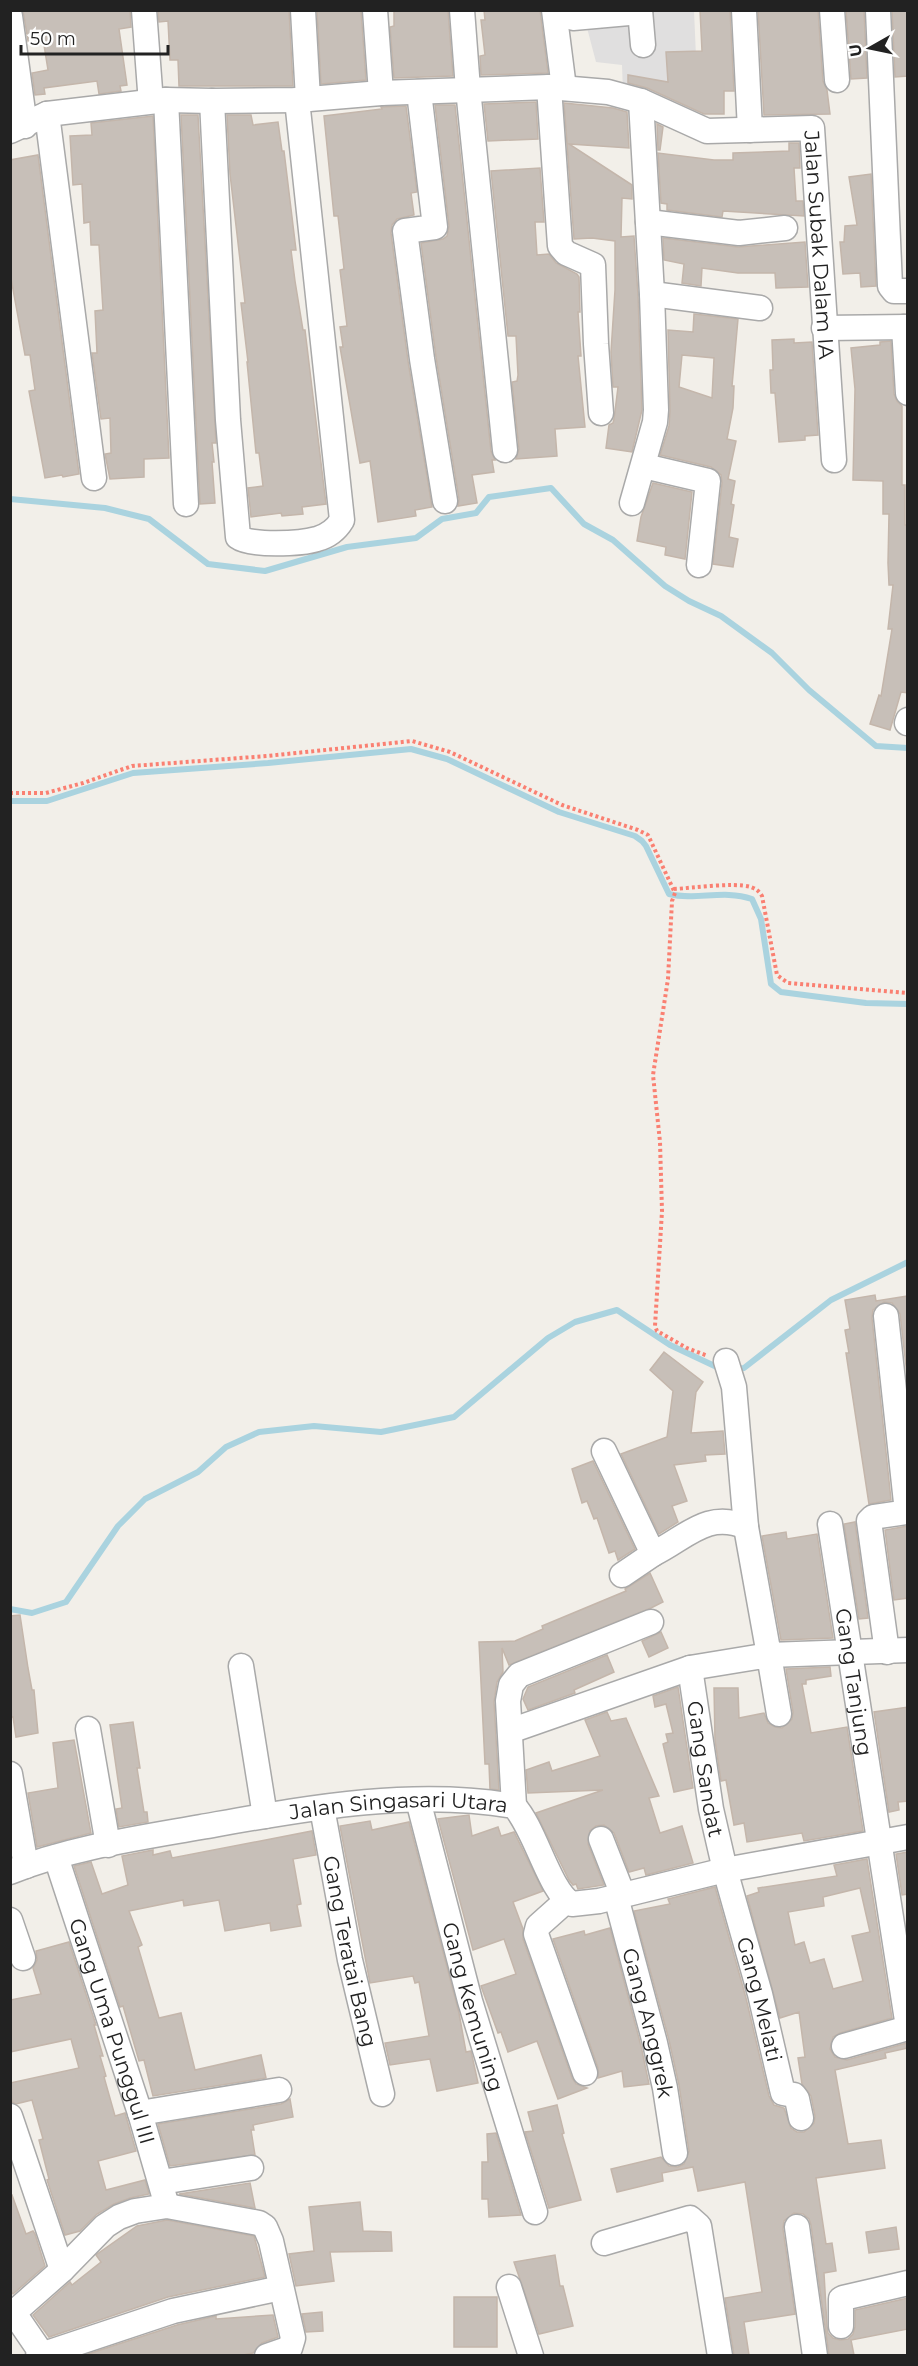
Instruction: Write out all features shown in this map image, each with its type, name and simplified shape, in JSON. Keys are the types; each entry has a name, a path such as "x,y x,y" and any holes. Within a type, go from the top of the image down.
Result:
{"street":[{"path":"144,10 158,95 186,504"},
{"path":"212,101 228,420 238,537 251,542 299,542 317,539 332,533 342,520 303,99 303,10"},
{"path":"375,10 381,93"},
{"path":"462,10 505,450"},
{"path":"744,10 750,130"},
{"path":"832,10 837,80"},
{"path":"878,10 890,286 901,291"},
{"path":"602,413 596,344 593,265 566,253 560,246 556,88 563,14 640,11 643,45"},
{"path":"10,16 17,129 47,114 94,478"},
{"name":"Jalan Subak Dalam IA","path":"47,114 158,95 212,101 303,99 468,89 556,88 608,92 641,101 700,129 812,128 834,460"},
{"path":"419,92 435,227 405,231 422,359 445,501"},
{"path":"632,503 656,416 652,294 641,101"},
{"path":"648,222 739,233 785,228"},
{"path":"652,294 760,308"},
{"path":"824,328 906,327 908,393"},
{"path":"644,466 708,481 699,565"},
{"path":"510,1731 690,1668 769,1655 897,1651 869,1521 873,1517 907,1512 886,1316"},
{"path":"726,1361 734,1387 746,1527 779,1714"},
{"path":"604,1451 653,1554"},
{"path":"622,1575 682,1536 710,1522 732,1521 746,1527"},
{"name":"Gang Tanjung","path":"830,1524 908,2027"},
{"path":"514,1806 509,1689 519,1675 651,1622"},
{"path":"241,1666 265,1816"},
{"name":"Gang Sandat","path":"690,1668 711,1809 725,1870"},
{"path":"88,1729 108,1845"},
{"path":"10,1774 18,1869"},
{"name":"Jalan Singasari Utara","path":"18,1869 56,1857 108,1845 265,1816 322,1808 418,1800 514,1806 526,1822 566,1901"},
{"name":"Gang Kemuning","path":"418,1800 470,2001 535,2212"},
{"name":"Gang Teratai Bang","path":"322,1808 350,1960 382,2094"},
{"path":"585,2073 536,1934 538,1926 566,1901 578,1905 725,1870 908,1837"},
{"name":"Gang Anggrek","path":"600,1839 620,1896 656,2043 675,2153"},
{"name":"Gang Uma Punggul III","path":"56,1857 140,2113 167,2206"},
{"name":"Gang Melati","path":"725,1870 760,1995 783,2094 794,2095 797,2099 801,2118"},
{"path":"10,1920 23,1958"},
{"path":"844,2046 908,2027"},
{"path":"140,2113 279,2090"},
{"path":"10,2116 62,2270"},
{"path":"161,2182 251,2168"},
{"path":"267,2355 288,2349 293,2344 271,2241 265,2227 259,2223 167,2206 135,2211 105,2226 62,2270 13,2313 40,2355 173,2312 281,2288"},
{"path":"604,2242 690,2218 696,2221 699,2226 720,2355"},
{"path":"797,2227 815,2355"},
{"path":"841,2326 841,2299 908,2283"},
{"path":"509,2287 531,2355"}],"path":[{"path":"10,793 46,793 132,766 267,756 412,741 450,752 562,805 648,835 674,891 668,979 653,1075 660,1142 662,1211 655,1326 657,1331 687,1348 726,1361"},
{"path":"674,891 742,886 758,891 762,896 777,975 788,983 908,993"}],"shaded area":[{"path":"557,11 694,11 699,124 623,93 622,65 596,62 586,24"}],"building":[{"path":"23,10 130,10 131,27 119,29 127,85 120,86 121,91 99,94 97,81 44,88 45,94 35,95 32,73 48,70 43,39 28,41"},
{"path":"158,10 289,10 293,86 179,86 178,60 170,60 168,21 159,22"},
{"path":"361,10 366,80 321,84 317,11"},
{"path":"394,10 448,10 453,76 394,78 390,27 394,26"},
{"path":"484,10 540,10 548,73 481,75 480,56 485,55 481,20 485,20"},
{"path":"700,10 730,10 734,91 724,91 724,114 704,114 647,88 628,83 628,75 668,82 666,52 702,51"},
{"path":"758,10 818,10 823,81 827,90 830,114 764,115"},
{"path":"846,10 864,10 867,78 851,79"},
{"path":"892,10 908,10 908,76 895,77"},
{"path":"536,102 538,139 488,141 484,104"},
{"path":"564,103 613,108 627,112 629,148 569,144 632,185 632,199 622,198 621,237 634,236 638,295 642,410 632,452 606,448 609,425 614,419 618,387 613,387 611,352 615,241 592,238 574,239"},
{"path":"435,105 455,105 491,451 495,460 492,460 494,472 472,475 477,503 458,506 459,499 436,357 421,243 443,239 447,236 449,226"},
{"path":"406,106 417,192 411,193 414,215 397,219 392,225 391,233 408,361 432,507 415,510 416,516 378,522 370,461 360,463 340,347 343,347 340,327 347,326 340,270 344,269 338,216 334,216 324,116 382,109 381,107"},
{"path":"181,115 198,115 216,443 212,443 215,503 200,504"},
{"path":"227,115 251,115 253,125 278,122 282,151 284,151 296,250 291,250 303,330 305,330 326,504 302,507 303,514 282,516 281,513 251,517 248,488 263,486 259,453 256,453 241,303 245,303 230,174"},
{"path":"153,116 169,458 144,459 144,477 110,479 105,454 111,453 110,418 101,419 92,353 97,353 95,311 103,310 99,245 91,245 90,222 84,223 82,184 73,185 70,136 92,135 91,123"},
{"path":"657,124 663,127 660,150 658,150"},
{"path":"789,143 799,143 800,168 794,168 796,201 803,201 804,216 723,211 722,217 667,210 667,204 661,203 658,153 733,160 733,153 789,151"},
{"path":"38,155 79,474 45,478 29,391 35,390 30,355 25,355 10,273 10,160"},
{"path":"540,168 544,222 535,222 537,255 549,254 556,263 579,277 580,312 578,312 581,356 578,356 585,427 555,429 557,456 516,459 519,449 512,382 517,381 518,375 516,336 508,336 491,171"},
{"path":"871,174 876,286 861,287 860,273 843,274 840,242 844,242 845,226 857,225 849,177"},
{"path":"663,238 738,247 805,242 808,287 776,288 775,273 738,273 702,268 701,286 682,283 684,264 664,260"},
{"path":"694,314 738,319 732,386 734,386 733,408 727,439 736,441 728,479 735,481 729,537 738,539 733,567 713,564 721,475 711,467 660,455 669,426 670,411 668,330 693,332","holes":["682,355 714,358 712,398 679,387"]},
{"path":"794,339 794,343 812,342 818,435 805,436 805,440 779,442 775,393 771,393 772,340"},
{"path":"891,341 894,394 902,406 902,485 905,485 905,525 908,525 908,693 901,692 890,730 870,724 879,695 881,696 892,629 888,629 893,585 889,585 889,514 883,514 883,481 853,480 855,389 851,348 880,345 880,342"},
{"path":"653,483 692,492 685,559 665,555 666,547 637,541 641,517"},
{"path":"875,1295 876,1301 908,1296 908,1383 900,1314 892,1303 884,1302 873,1310 872,1318 891,1500 869,1504 846,1353 849,1353 845,1330 850,1329 845,1300"},
{"path":"664,1352 703,1382 696,1392 691,1433 723,1431 725,1454 705,1455 706,1461 674,1465 687,1501 672,1506 678,1522 659,1534 621,1454 667,1437 673,1391 650,1370"},
{"path":"593,1461 635,1549 618,1560 615,1551 609,1553 597,1518 594,1519 587,1501 582,1503 572,1469"},
{"path":"855,1522 868,1618 859,1619 844,1524"},
{"path":"908,1526 908,1598 894,1600 885,1530"},
{"path":"786,1532 787,1539 817,1534 833,1638 781,1640 762,1536"},
{"path":"650,1573 663,1602 509,1665 502,1648 503,1672 497,1682 494,1702 499,1790 490,1789 489,1764 485,1764 479,1642 515,1641 543,1629 542,1626 626,1591 625,1589"},
{"path":"20,1615 32,1690 34,1690 38,1733 16,1737 13,1717 10,1717 10,1616"},
{"path":"661,1632 668,1648 649,1657 642,1641"},
{"path":"607,1655 614,1672 574,1690 575,1693 528,1710 523,1699 528,1687"},
{"path":"830,1667 831,1676 806,1680 806,1684 802,1684 811,1733 847,1727 863,1831 804,1841 802,1833 747,1842 744,1823 734,1825 726,1780 721,1781 715,1740 714,1688 738,1688 739,1718 764,1713 768,1723 782,1728 792,1719 793,1712 786,1669"},
{"path":"678,1687 693,1788 674,1792 663,1744 668,1742 666,1734 673,1733 666,1704 655,1707 653,1696"},
{"path":"908,1707 908,1801 898,1802 899,1810 889,1812 874,1712"},
{"path":"607,1712 611,1721 626,1718 659,1796 649,1798 660,1833 682,1826 693,1863 646,1875 644,1868 629,1872 614,1833 604,1825 596,1826 590,1831 588,1844 604,1885 578,1889 576,1884 573,1885 569,1880 536,1813 603,1790 528,1793 526,1770 549,1762 552,1771 600,1756 585,1720"},
{"path":"133,1722 140,1768 137,1768 144,1812 147,1812 148,1822 119,1827 116,1809 122,1808 110,1725"},
{"path":"74,1740 91,1833 37,1847 28,1793 58,1788 53,1743"},
{"path":"469,1815 472,1836 498,1827 501,1836 514,1832 543,1891 513,1902 523,1929 523,1939 572,2078 576,2084 587,2088 558,2099 537,2041 508,2052 501,2032 498,2033 481,1986 516,1974 504,1939 473,1950 438,1819"},
{"path":"370,1821 372,1830 409,1822 459,2013 466,2052 471,2051 478,2083 437,2091 430,2059 390,2065 385,2043 429,2036 419,1982 415,1983 413,1976 370,1983 340,1826"},
{"path":"312,1831 316,1855 293,1859 301,1904 297,1905 301,1926 271,1931 270,1923 225,1931 219,1900 184,1906 183,1900 129,1911 142,1945 138,1947 159,2018 181,2013 195,2070 261,2055 266,2078 153,2096 144,2060 139,2061 123,2006 120,2007 74,1866 91,1862 102,1894 128,1885 122,1856 153,1850 153,1855 170,1851 172,1858"},
{"path":"908,1852 908,1894 902,1895 896,1854"},
{"path":"867,1859 892,2018 840,2033 833,2037 830,2049 835,2057 847,2060 907,2043 908,2048 885,2053 886,2058 835,2070 848,2144 881,2140 885,2168 816,2178 826,2244 832,2243 836,2271 824,2273 828,2333 833,2338 848,2339 855,2327 855,2310 908,2298 908,2329 851,2340 854,2355 829,2355 811,2225 809,2219 803,2214 794,2213 784,2221 783,2229 795,2314 744,2322 749,2355 734,2355 725,2298 762,2292 745,2182 698,2191 693,2167 662,2173 663,2181 617,2192 611,2169 661,2157 669,2166 678,2167 684,2164 689,2151 679,2085 669,2040 634,1911 670,1904 668,1899 715,1887 746,1998 769,2096 774,2105 784,2108 791,2128 797,2132 804,2132 814,2123 815,2116 811,2096 802,2084 798,2058 805,2057 799,2012 780,2018 747,1896 759,1892 758,1888 837,1876 834,1865","holes":["860,1888 870,1932 852,1936 863,1981 833,1989 824,1959 810,1963 804,1942 795,1945 788,1912 824,1906 823,1897"]},
{"path":"610,1928 649,2084 624,2087 622,2071 598,2078 598,2068 553,1939 584,1931 585,1935"},
{"path":"69,1942 96,2025 94,2025 103,2056 100,2056 106,2076 104,2077 115,2116 125,2113 136,2151 98,2161 106,2190 145,2180 149,2194 114,2204 97,2214 80,2231 65,2235 47,2180 49,2179 39,2140 43,2139 32,2100 16,2104 12,2102 10,2083 79,2068 71,2039 10,2052 10,2000 41,1994 33,1968 37,1960 36,1951"},
{"path":"290,2099 293,2117 253,2125 254,2130 251,2130 255,2155 170,2166 158,2124 281,2104"},
{"path":"557,2105 564,2133 562,2134 581,2200 549,2208 525,2132 533,2131 528,2112"},
{"path":"496,2133 521,2215 489,2217 488,2199 482,2199 482,2162 488,2162 487,2134"},
{"path":"250,2183 255,2208 179,2194"},
{"path":"12,2195 26,2234 33,2231 35,2234 45,2266 13,2294 10,2290 10,2196"},
{"path":"360,2202 363,2231 391,2232 392,2251 330,2252 334,2281 296,2286 289,2254 314,2251 309,2207"},
{"path":"167,2220 254,2236 265,2277 168,2297 49,2337 33,2315 70,2282 72,2285 101,2262 96,2255 137,2226"},
{"path":"896,2227 899,2249 869,2253 866,2232"},
{"path":"555,2255 560,2286 563,2286 573,2326 539,2334 514,2262"},
{"path":"454,2297 497,2297 497,2347 454,2347"},
{"path":"322,2312 323,2331 306,2332 302,2314"},
{"path":"273,2315 278,2337 262,2343 253,2353 243,2355 85,2355 177,2325 216,2316 216,2319"}],"waterway":[{"path":"10,499 105,508 149,519 208,564 265,571 347,547 416,538 442,519 476,513 489,497 551,488 584,524 613,540 665,586 689,601 721,616 772,653 809,690 876,746 908,748"},
{"path":"10,801 47,801 133,773 411,749 447,759 559,812 635,836 646,846 669,894 679,896 731,895 752,899 761,919 771,984 781,992 866,1003 908,1004"},
{"path":"734,1369 744,1368 831,1300 908,1262"},
{"path":"10,1609 32,1613 66,1602 118,1526 145,1499 198,1472 226,1447 259,1432 314,1426 381,1432 454,1417 548,1338 575,1322 617,1310 670,1345 721,1369"}]}
